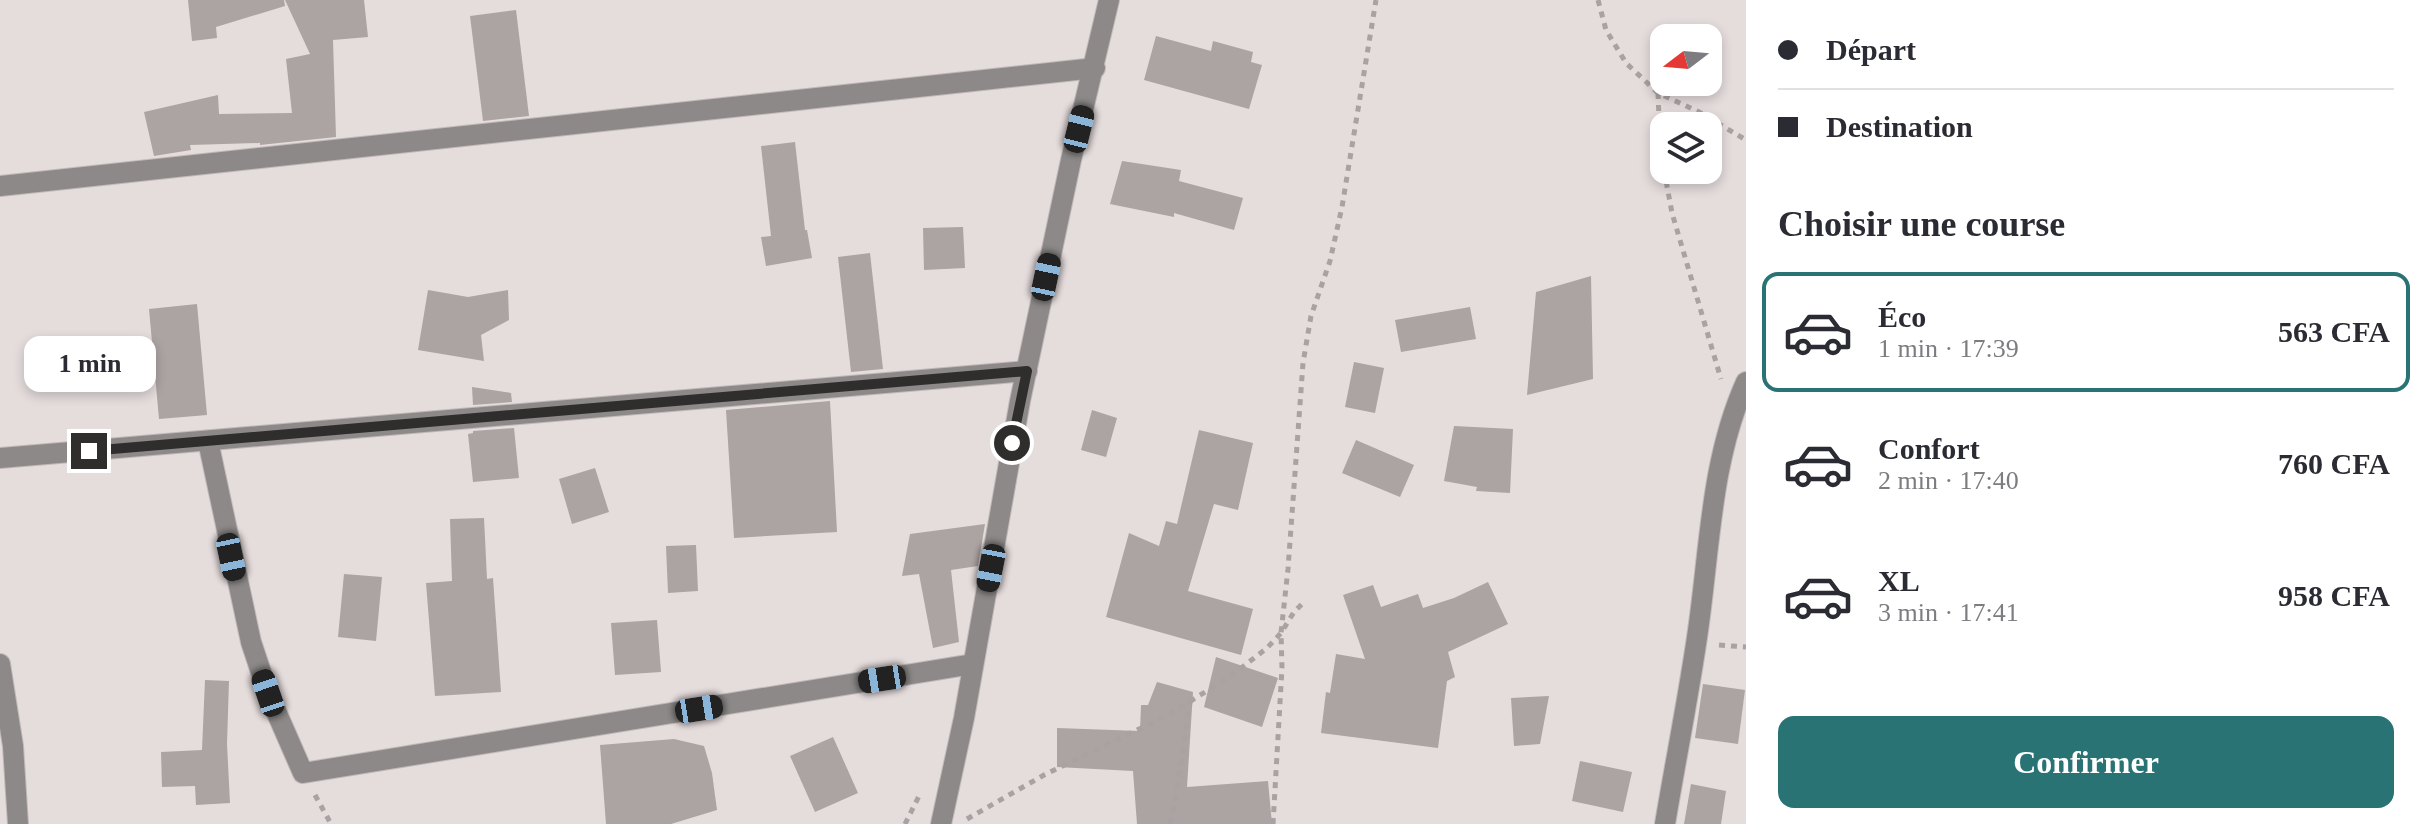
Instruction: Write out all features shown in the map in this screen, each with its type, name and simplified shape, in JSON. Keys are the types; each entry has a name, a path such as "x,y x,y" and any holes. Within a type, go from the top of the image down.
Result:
{"street":[{"path":"941,824 952,781 1027,371 1071,160 1109,0"},
{"path":"0,186 1095,68"},
{"path":"0,458 1027,371"},
{"path":"1665,824 1697,642 1710,523 1727,431 1746,382"},
{"path":"208,441 251,642 268,693 303,773 973,664"},
{"path":"0,664 13,746 18,824"}],"path":[{"path":"1273,824 1282,668 1281,633 1303,363 1311,316 1330,261 1342,207 1376,0"},
{"path":"1598,0 1606,30 1626,63 1650,86"},
{"path":"1664,96 1746,140"},
{"path":"1667,184 1712,354 1733,409"},
{"path":"959,824 1044,775 1168,715 1231,676 1267,648 1305,601"},
{"path":"1170,824 1190,701"}],"building":[{"path":"188,0 284,0 285,6 216,27 217,38 192,41"},
{"path":"285,0 364,0 368,37 333,40 336,137 260,145 190,145 191,150 154,156 144,112 218,95 219,114 292,113 286,59 310,54"},
{"path":"516,10 529,116 483,121 470,16"},
{"path":"1156,36 1211,51 1213,41 1253,52 1251,62 1262,65 1249,109 1144,80"},
{"path":"795,142 805,230 812,258 766,266 761,237 771,236 761,146"},
{"path":"1122,161 1181,170 1179,181 1243,198 1234,230 1174,213 1174,217 1110,204"},
{"path":"963,227 965,268 924,270 923,228"},
{"path":"870,253 883,369 851,372 838,257"},
{"path":"1591,276 1593,379 1527,395 1536,292"},
{"path":"428,290 468,297 508,290 509,320 481,335 484,361 418,350"},
{"path":"197,304 207,415 159,419 149,309"},
{"path":"1470,307 1476,339 1401,352 1395,320"},
{"path":"1354,362 1384,368 1375,413 1345,407"},
{"path":"472,387 511,393 512,402 473,405"},
{"path":"830,401 837,532 734,538 726,410"},
{"path":"1092,410 1117,418 1106,457 1081,450"},
{"path":"1454,426 1513,429 1510,493 1476,491 1477,487 1444,481"},
{"path":"514,428 519,478 473,482 468,434"},
{"path":"1199,430 1253,443 1238,510 1214,504 1188,591 1253,609 1241,655 1106,617 1129,533 1159,546 1166,521 1177,524"},
{"path":"1356,440 1414,465 1400,497 1342,473"},
{"path":"595,468 609,512 572,524 559,479"},
{"path":"484,518 487,579 493,578 501,692 435,696 426,583 452,581 450,519"},
{"path":"985,524 978,566 951,570 959,642 933,648 919,574 902,576 910,534"},
{"path":"696,545 698,591 668,593 666,546"},
{"path":"344,574 382,577 376,641 338,637"},
{"path":"1488,582 1508,624 1448,652 1455,677 1447,681 1438,748 1321,733 1326,692 1330,693 1336,654 1365,659 1343,595 1373,585 1381,607 1418,594 1423,608"},
{"path":"657,620 661,672 615,675 611,623"},
{"path":"1216,657 1278,678 1262,727 1204,707"},
{"path":"205,680 229,681 227,744 230,803 196,805 195,786 162,787 161,752 202,750"},
{"path":"1157,682 1193,692 1187,787 1268,781 1272,824 1137,824 1133,771 1057,767 1057,728 1140,731 1141,705 1148,705"},
{"path":"1703,684 1745,690 1738,744 1695,738"},
{"path":"1549,696 1540,744 1514,746 1511,698"},
{"path":"833,737 858,793 815,812 790,756"},
{"path":"674,739 704,746 712,773 717,810 671,824 606,824 600,745"},
{"path":"1580,761 1632,772 1623,812 1572,801"},
{"path":"1691,784 1726,791 1721,824 1684,824"}],"route":[{"path":"89,451 1027,371 1012,443"}]}
